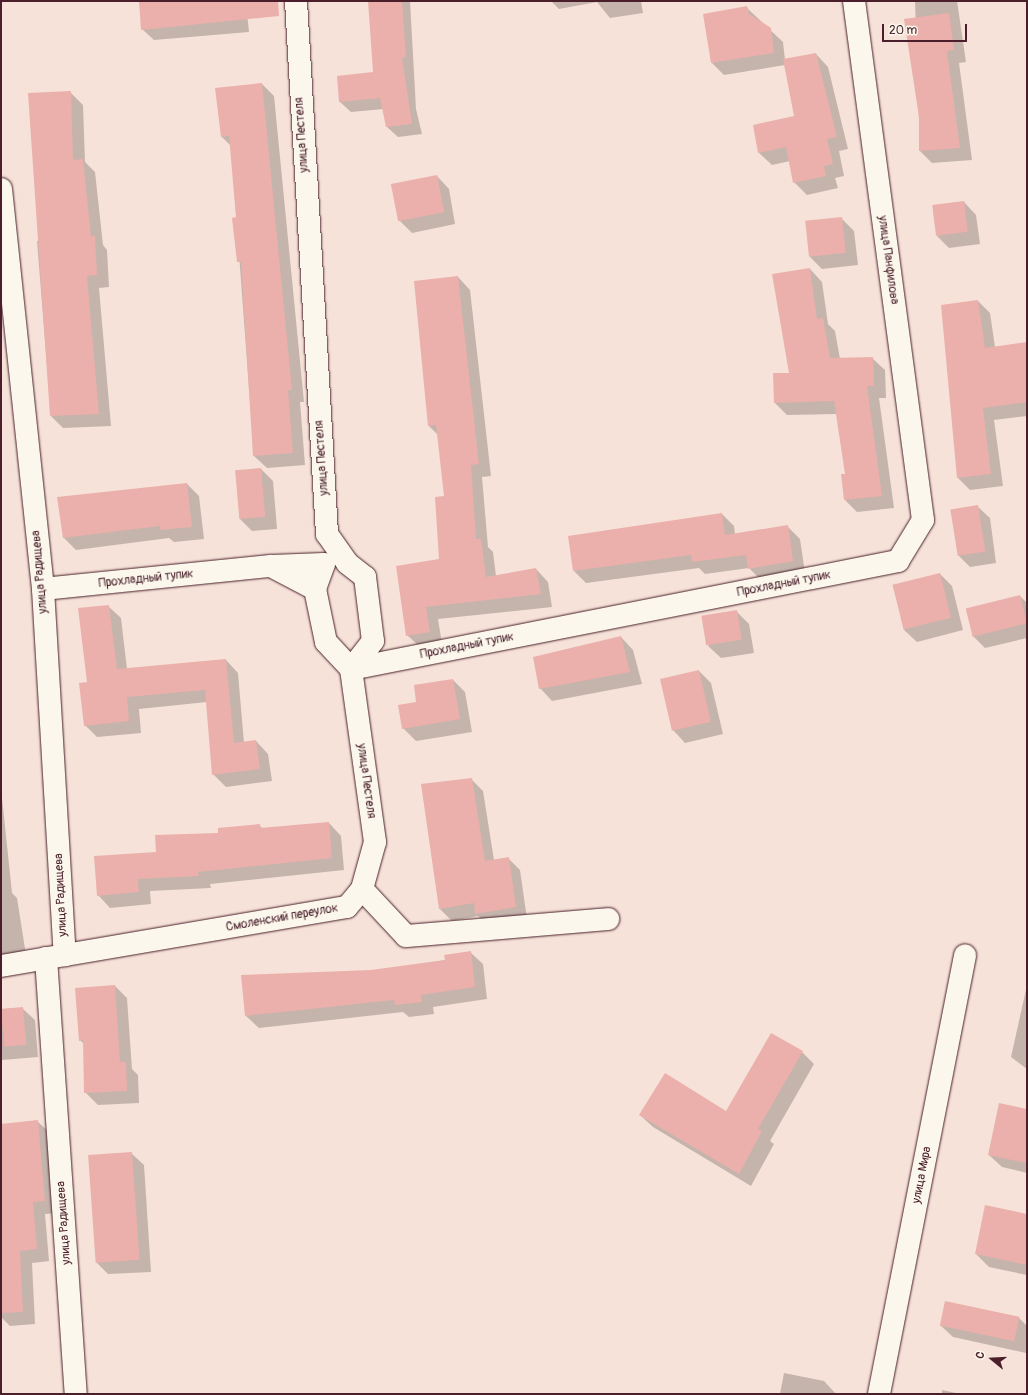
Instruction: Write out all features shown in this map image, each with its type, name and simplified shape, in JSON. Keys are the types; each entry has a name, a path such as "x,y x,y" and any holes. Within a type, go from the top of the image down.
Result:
{"street":[{"name":"улица Пестеля","path":"296,1 327,534 324,564 315,589"},
{"name":"улица Панфилова","path":"854,1 923,520"},
{"name":"улица Радищева","path":"1,189 43,589 55,957 76,1392"},
{"name":"Прохладный тупик","path":"351,669 898,561 923,520"},
{"path":"271,566 315,589 326,642 351,669 373,641 365,577 347,563 327,534"},
{"name":"Прохладный тупик","path":"43,589 271,566 347,563"},
{"name":"улица Пестеля","path":"351,669 375,842 362,889"},
{"path":"362,889 406,936 608,920"},
{"name":"Смоленский переулок","path":"1,966 347,907 362,889"},
{"name":"улица Мира","path":"879,1394 965,955"}],"building":[{"path":"139,1 278,1 279,16 141,30"},
{"path":"368,1 402,1 406,57 402,58 412,124 386,127 380,98 339,102 337,76 373,72"},
{"path":"747,6 749,14 771,28 774,53 711,63 703,14"},
{"path":"949,13 954,50 947,51 960,148 919,151 919,117 904,19"},
{"path":"816,53 837,137 827,139 833,164 824,166 826,176 793,183 786,147 758,153 753,125 794,116 783,59"},
{"path":"262,83 292,390 288,390 293,453 253,456 241,262 237,262 232,218 236,217 229,136 221,137 215,88"},
{"path":"71,91 73,160 83,159 91,237 95,236 97,275 87,276 99,414 50,416 28,93"},
{"path":"437,175 444,212 398,221 391,184"},
{"path":"964,201 968,232 936,236 932,205"},
{"path":"842,217 846,253 809,257 805,221"},
{"path":"810,268 817,319 823,318 830,358 873,357 874,386 867,386 882,496 844,500 841,474 845,474 834,401 774,403 773,373 789,373 772,274"},
{"path":"458,276 479,464 471,465 476,539 481,539 486,577 536,568 541,594 426,607 430,632 406,636 396,566 439,559 435,497 444,496 436,425 428,426 414,281"},
{"path":"978,300 985,348 1027,342 1027,402 983,408 991,474 957,478 941,305"},
{"path":"261,468 265,517 239,519 235,470"},
{"path":"187,483 192,527 160,530 160,526 63,538 57,497"},
{"path":"978,505 985,551 958,556 950,509"},
{"path":"722,513 725,535 788,525 793,561 748,569 746,555 692,562 691,555 573,571 568,536"},
{"path":"940,573 951,618 904,629 892,585"},
{"path":"1020,595 1027,623 973,637 966,609"},
{"path":"109,605 117,669 226,659 234,743 256,740 260,769 212,775 205,690 127,697 129,721 84,726 79,683 87,682 78,608"},
{"path":"737,610 742,640 706,645 701,616"},
{"path":"621,636 630,672 539,689 533,657"},
{"path":"699,670 711,722 672,731 660,679"},
{"path":"453,679 460,719 402,729 398,705 416,702 414,685"},
{"path":"472,778 485,861 509,857 516,907 475,914 474,903 439,909 421,784"},
{"path":"329,822 332,858 198,872 199,876 138,879 139,892 97,896 94,856 156,852 155,835 218,833 218,828 260,824 260,828"},
{"path":"471,951 475,987 421,995 422,1002 395,1005 394,1000 245,1016 241,975 371,970 445,960 444,955"},
{"path":"115,985 120,1062 126,1062 127,1091 84,1093 83,1040 79,1041 75,988"},
{"path":"23,1007 26,1045 4,1047 1,1009"},
{"path":"771,1033 803,1051 758,1129 762,1131 739,1174 639,1115 665,1073 726,1111"},
{"path":"999,1103 1027,1109 1027,1163 988,1155"},
{"path":"38,1120 45,1201 33,1202 37,1249 20,1251 23,1312 1,1313 1,1124"},
{"path":"132,1152 140,1260 96,1263 88,1155"},
{"path":"985,1205 1027,1214 1027,1265 975,1254"},
{"path":"945,1301 1019,1317 1014,1341 940,1325"}]}
